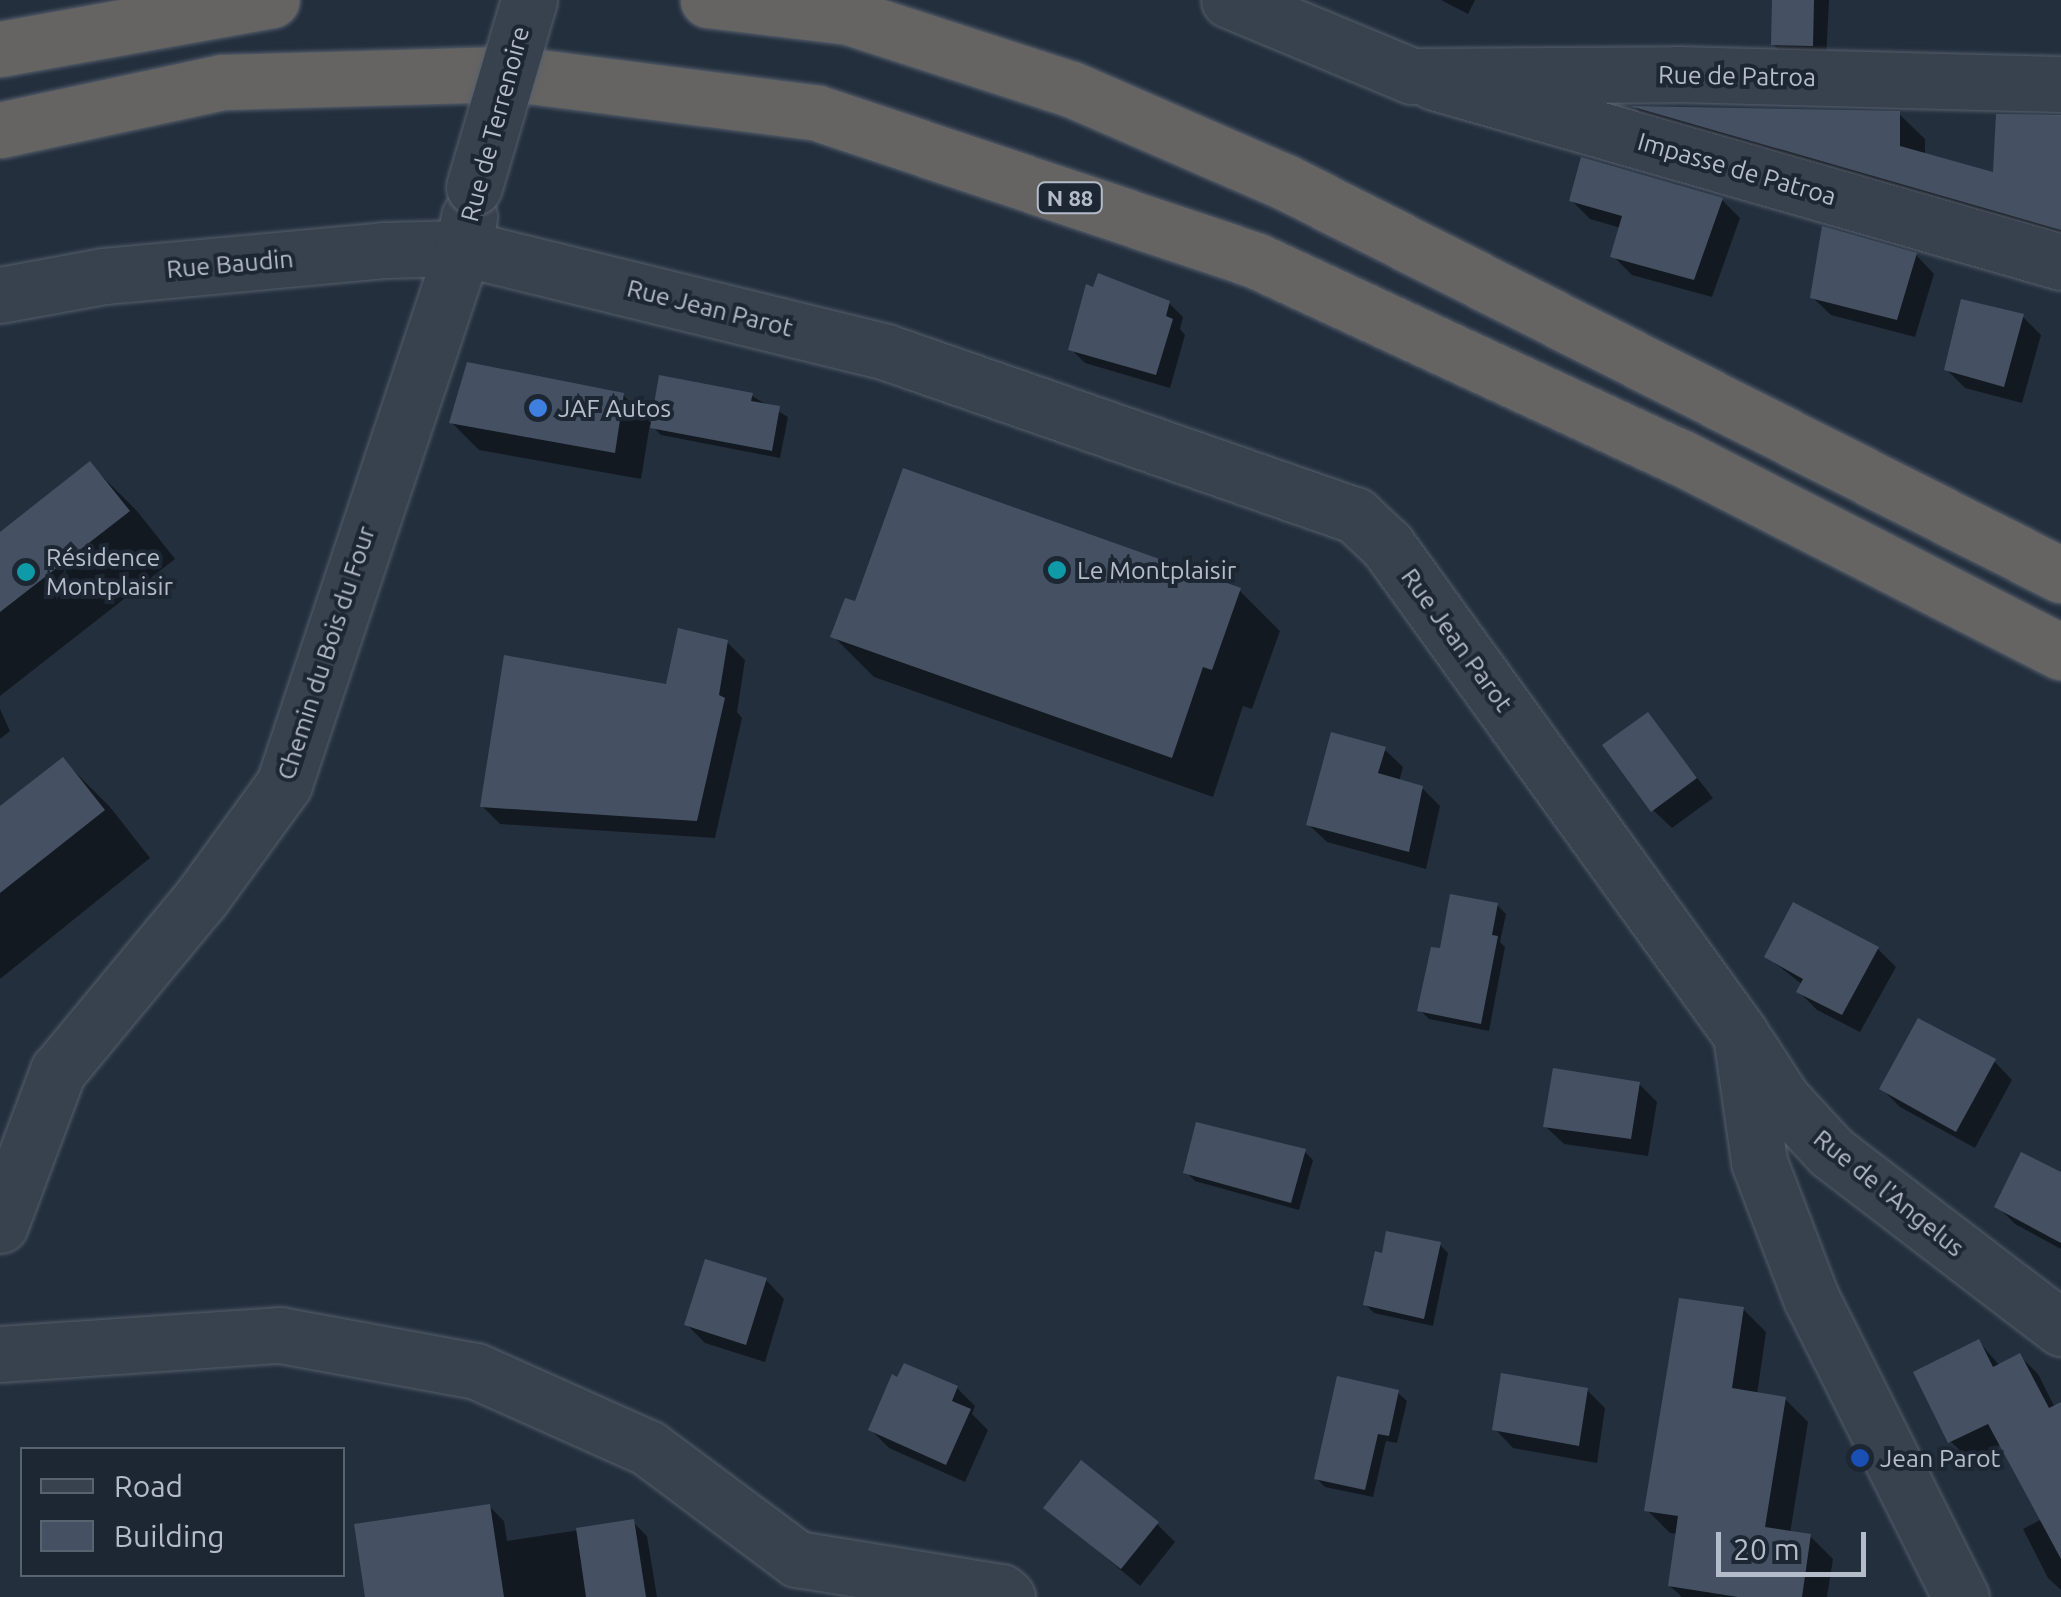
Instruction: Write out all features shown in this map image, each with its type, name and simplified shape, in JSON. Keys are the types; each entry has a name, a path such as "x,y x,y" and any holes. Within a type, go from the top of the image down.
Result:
{"highway":[{"path":"0,23 233,0"},
{"path":"0,49 272,0"},
{"path":"708,0 850,17 1071,89 1285,182 1703,390 2061,575"},
{"name":"N 88","path":"0,130 222,82 515,74 818,113 1257,261 1680,456 2061,652"}],"street":[{"name":"Rue de Terrenoire","path":"462,248 474,187 528,0"},
{"path":"1236,1 1412,76"},
{"name":"Rue de Patroa","path":"1412,76 1677,74 2061,84"},
{"name":"Impasse de Patroa","path":"1412,76 2061,262"},
{"name":"Rue Baudin","path":"0,296 104,276 384,250 462,248"},
{"name":"Rue Jean Parot","path":"462,248 886,352 1355,515 1387,545 1741,1035 1759,1162 1811,1298 1961,1597"},
{"name":"Chemin du Bois du Four","path":"0,1225 58,1071 202,897 284,784 462,248"},
{"name":"Rue de l'Angelus","path":"1741,1035 1782,1100 1831,1152 2061,1328"},
{"path":"0,1354 280,1336 476,1371 648,1448 797,1559 808,1579 1000,1592 1007,1597"}],"building":[{"path":"1772,0 1814,0 1813,46 1771,45"},
{"path":"1630,106 1900,111 1900,146 1993,172 1996,114 2061,115 2061,230"},
{"path":"1581,157 1723,198 1694,280 1610,257 1622,216 1569,201"},
{"path":"1822,226 1917,253 1897,320 1810,298"},
{"path":"1098,273 1170,301 1166,316 1173,319 1156,375 1068,350 1086,284 1093,287"},
{"path":"1961,299 2024,314 2004,387 1944,370"},
{"name":"JAF Autos","path":"467,362 624,393 615,453 449,423"},
{"path":"659,375 753,393 751,401 780,406 772,451 650,428"},
{"name":"Résidence Montplaisir","path":"90,461 130,511 0,612 0,532"},
{"path":"903,468 1241,588 1212,670 1203,667 1172,758 830,637 845,598 855,601"},
{"path":"678,628 728,640 719,695 725,698 697,821 480,807 504,655 666,684"},
{"path":"1648,712 1697,778 1651,812 1602,745"},
{"path":"1331,732 1386,747 1378,773 1423,786 1409,852 1306,825"},
{"path":"63,757 105,810 0,893 0,806"},
{"path":"1450,894 1498,903 1492,935 1498,936 1481,1024 1417,1011 1431,947 1440,948"},
{"path":"1793,902 1879,947 1842,1015 1796,992 1803,979 1764,957"},
{"path":"1918,1018 1996,1059 1956,1132 1879,1089"},
{"path":"1553,1068 1640,1082 1631,1139 1543,1127"},
{"path":"1196,1122 1306,1149 1291,1203 1183,1173"},
{"path":"2021,1152 2061,1172 2061,1243 1994,1207"},
{"path":"1386,1231 1441,1242 1424,1319 1363,1305 1375,1251 1382,1253"},
{"path":"705,1259 767,1278 746,1345 684,1325"},
{"path":"1679,1298 1744,1307 1732,1388 1786,1397 1765,1527 1811,1534 1802,1597 1738,1597 1668,1586 1678,1516 1644,1511"},
{"path":"1979,1339 1993,1367 2020,1353 2049,1408 2061,1402 2061,1559 1988,1424 1948,1443 1913,1372"},
{"path":"904,1363 958,1386 952,1401 971,1409 946,1465 868,1430 892,1374 897,1377"},
{"path":"1501,1373 1588,1388 1579,1446 1492,1430"},
{"path":"1337,1376 1399,1390 1389,1436 1378,1434 1365,1490 1314,1479"},
{"path":"1081,1460 1159,1522 1121,1569 1043,1508"},
{"path":"490,1504 504,1597 365,1597 354,1524"},
{"path":"634,1519 646,1597 586,1597 576,1528"}],"place":[{"name":"JAF Autos","path":"538,408"},
{"name":"Le Montplaisir","path":"1057,570"},
{"name":"Résidence Montplaisir","path":"26,572"},
{"name":"Jean Parot","path":"1860,1458"}]}
